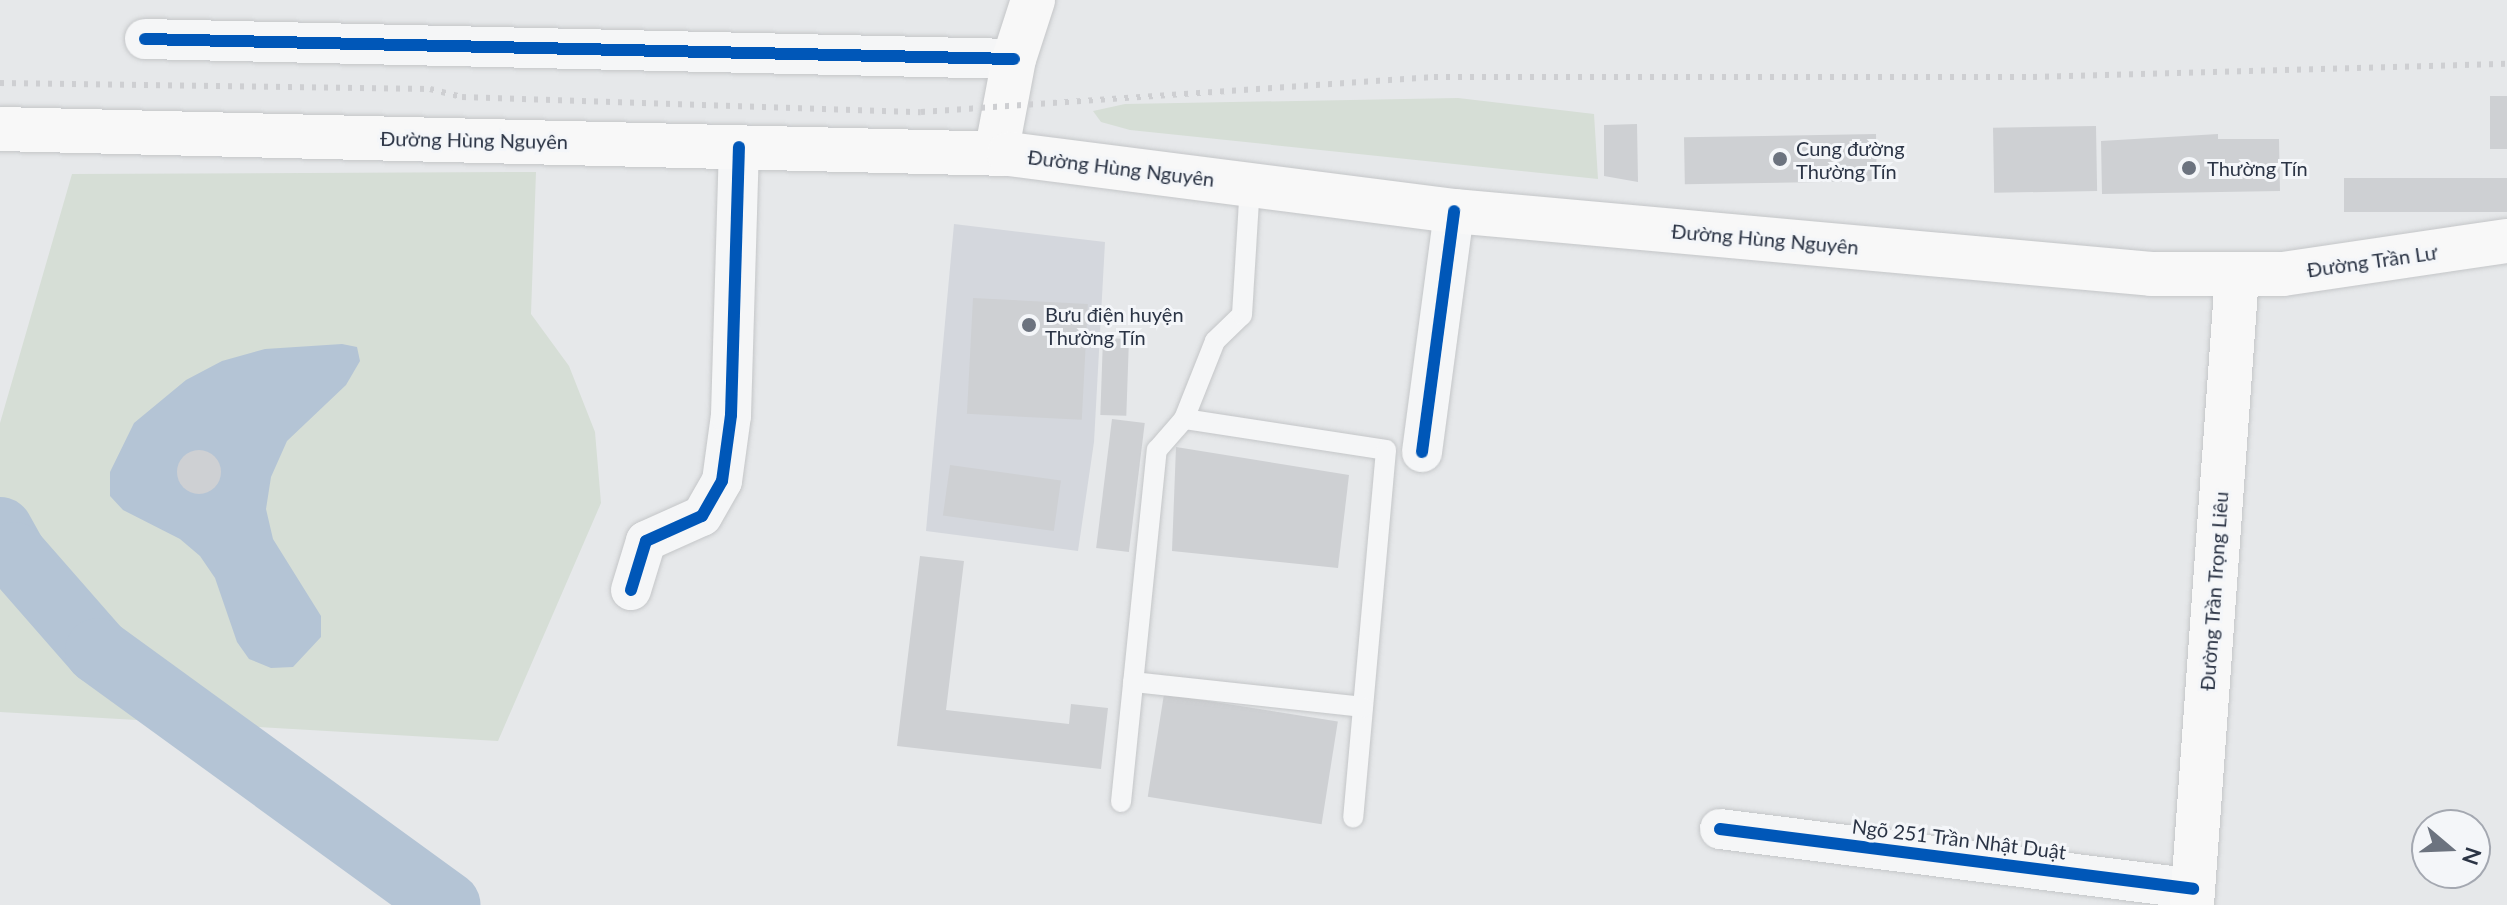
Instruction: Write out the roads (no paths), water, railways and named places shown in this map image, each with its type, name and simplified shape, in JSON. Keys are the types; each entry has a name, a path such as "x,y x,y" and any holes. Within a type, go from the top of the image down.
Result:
{"main road":[{"path":"996,154 1014,59 1033,0"},
{"name":"Đường Hùng Nguyên","path":"0,129 996,154 1454,211 2151,274 2237,276"},
{"name":"Đường Trần Lư","path":"2237,276 2507,241"},
{"name":"Đường Trần Trọng Liêu","path":"2192,897 2237,276"}],"street":[{"path":"145,39 1014,59"},
{"path":"631,590 646,541 702,516 722,481 731,415 739,147"},
{"path":"1422,452 1454,211"},
{"name":"Ngõ 251 Trần Nhật Duật","path":"1720,829 2192,897"}],"lane":[{"path":"1121,802 1157,450 1184,419 1215,341 1242,315 1250,185"},
{"path":"1184,419 1386,450 1353,818"},
{"path":"1133,682 1363,707"}],"water":[{"path":"342,344 357,347 360,361 346,385 287,441 271,477 266,509 273,539 321,616 321,637 293,667 271,668 249,659 237,642 215,578 200,556 180,539 123,510 110,496 110,472 134,423 186,380 222,361 265,349"}],"waterway":[{"path":"0,530 14,555 98,651 448,905"}],"railway":[{"path":"0,83 430,89 462,97 921,112 1434,77 2033,77 2507,64"}],"place":[{"name":"Cung đường Thường Tín","path":"1780,159"},
{"name":"Thường Tín","path":"2189,168"},
{"name":"Bưu điện huyện Thường Tín","path":"1029,325"}]}
